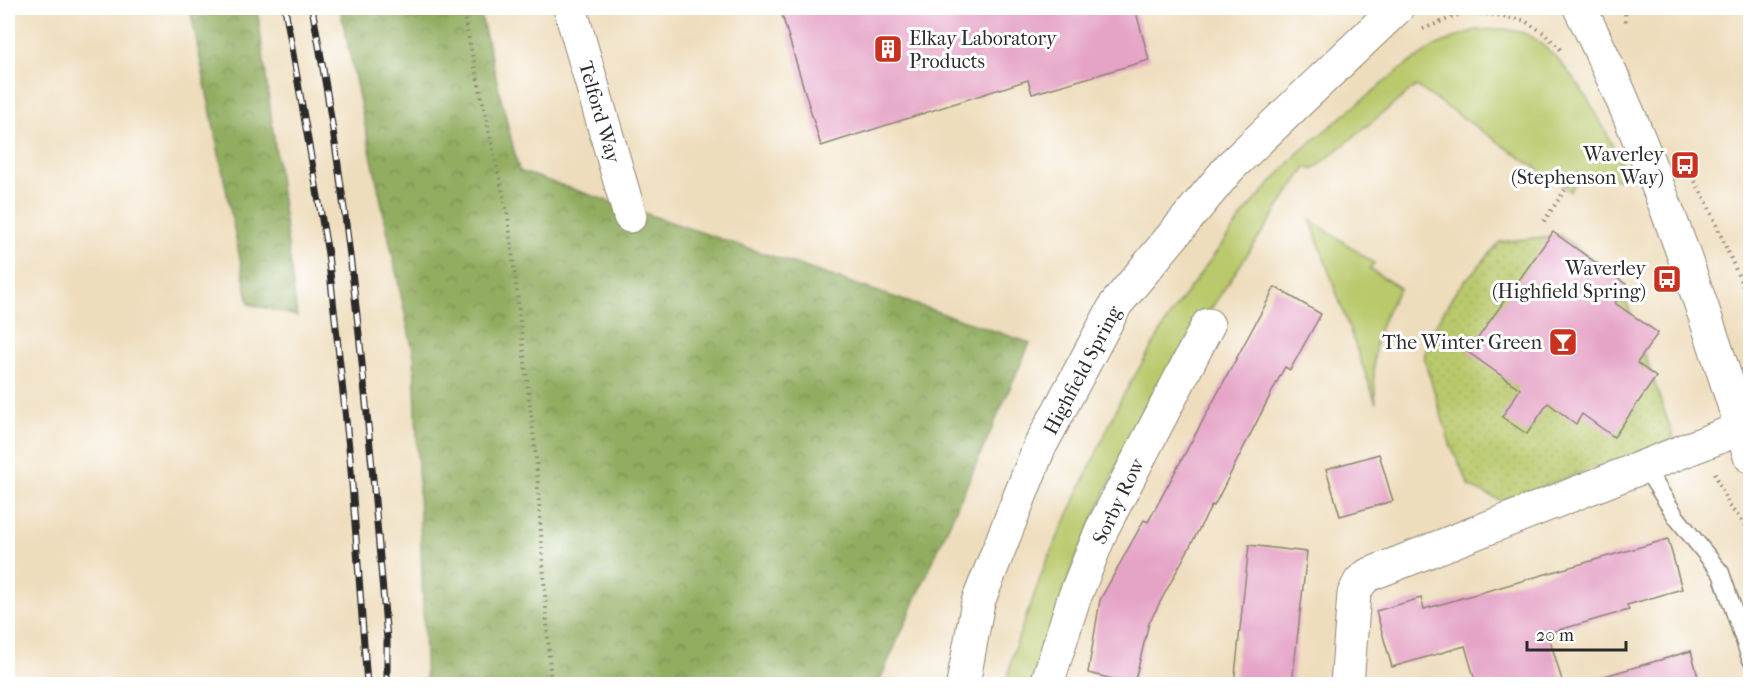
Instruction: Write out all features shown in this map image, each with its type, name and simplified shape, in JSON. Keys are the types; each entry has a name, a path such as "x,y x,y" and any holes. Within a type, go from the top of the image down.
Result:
{"street":[{"name":"Telford Way","path":"570,8 630,216"},
{"path":"1347,684 1354,594 1360,582 1368,575 1644,466 1746,442 1656,175 1625,101 1580,8"},
{"name":"Highfield Spring","path":"963,684 978,602 1039,448 1116,304 1230,167 1406,20"},
{"name":"Sorby Row","path":"1047,684 1073,601 1102,529 1208,325"}],"lane":[{"path":"1644,466 1677,518 1721,573 1750,658"}],"path":[{"path":"462,8 508,216 536,457 551,684"},
{"path":"1406,20 1463,13 1497,15 1522,20 1544,33 1569,58"},
{"path":"1544,221 1576,174 1621,175"},
{"path":"1691,174 1707,202 1750,303"}],"green space":[{"path":"190,8 257,8 297,316 249,304"},
{"path":"340,8 479,8 519,171 1030,343 878,684 426,684 414,356"},
{"path":"1505,29 1532,37 1549,50 1563,66 1589,101 1628,178 1577,181 1570,191 1416,86 1313,170 1306,167 1139,416 1072,567 1033,684 1006,684 1014,650 1045,565 1121,399 1173,311 1247,210 1299,152 1398,71 1435,46 1456,37 1475,30"},
{"path":"1310,219 1374,263 1370,269 1400,288 1384,317 1376,343 1374,370 1376,403"},
{"path":"1560,235 1619,280 1674,439 1502,501 1470,487 1451,447 1424,358 1429,336 1456,291 1500,242"}],"building":[{"name":"Elkay Laboratory Products","path":"780,8 1135,8 1149,60 1032,94 1028,80 821,146"},
{"name":"The Winter Green","path":"1553,232 1627,285 1615,303 1658,333 1637,363 1656,377 1614,437 1582,414 1576,424 1548,403 1527,434 1502,417 1520,389 1468,352"},
{"path":"1275,287 1321,314 1290,370 1285,367 1214,506 1212,505 1149,623 1134,684 1088,673 1100,600 1144,520 1148,522"},
{"path":"1379,454 1393,501 1340,516 1326,469"},
{"path":"1668,539 1682,589 1627,605 1629,610 1548,633 1563,684 1476,684 1465,646 1392,667 1376,611 1421,598 1424,609"},
{"path":"1249,545 1307,552 1292,684 1234,684"},
{"path":"1691,651 1700,684 1602,684 1601,677"}],"railway":[{"path":"285,8 328,254 350,457 367,684"},
{"path":"312,8 338,165 358,322 387,639 387,684"}],"place":[{"name":"Elkay Laboratory Products","path":"888,49"},
{"name":"Waverley (Stephenson Way)","path":"1685,165"},
{"name":"Waverley (Highfield Spring)","path":"1667,279"},
{"name":"The Winter Green","path":"1563,342"}]}
